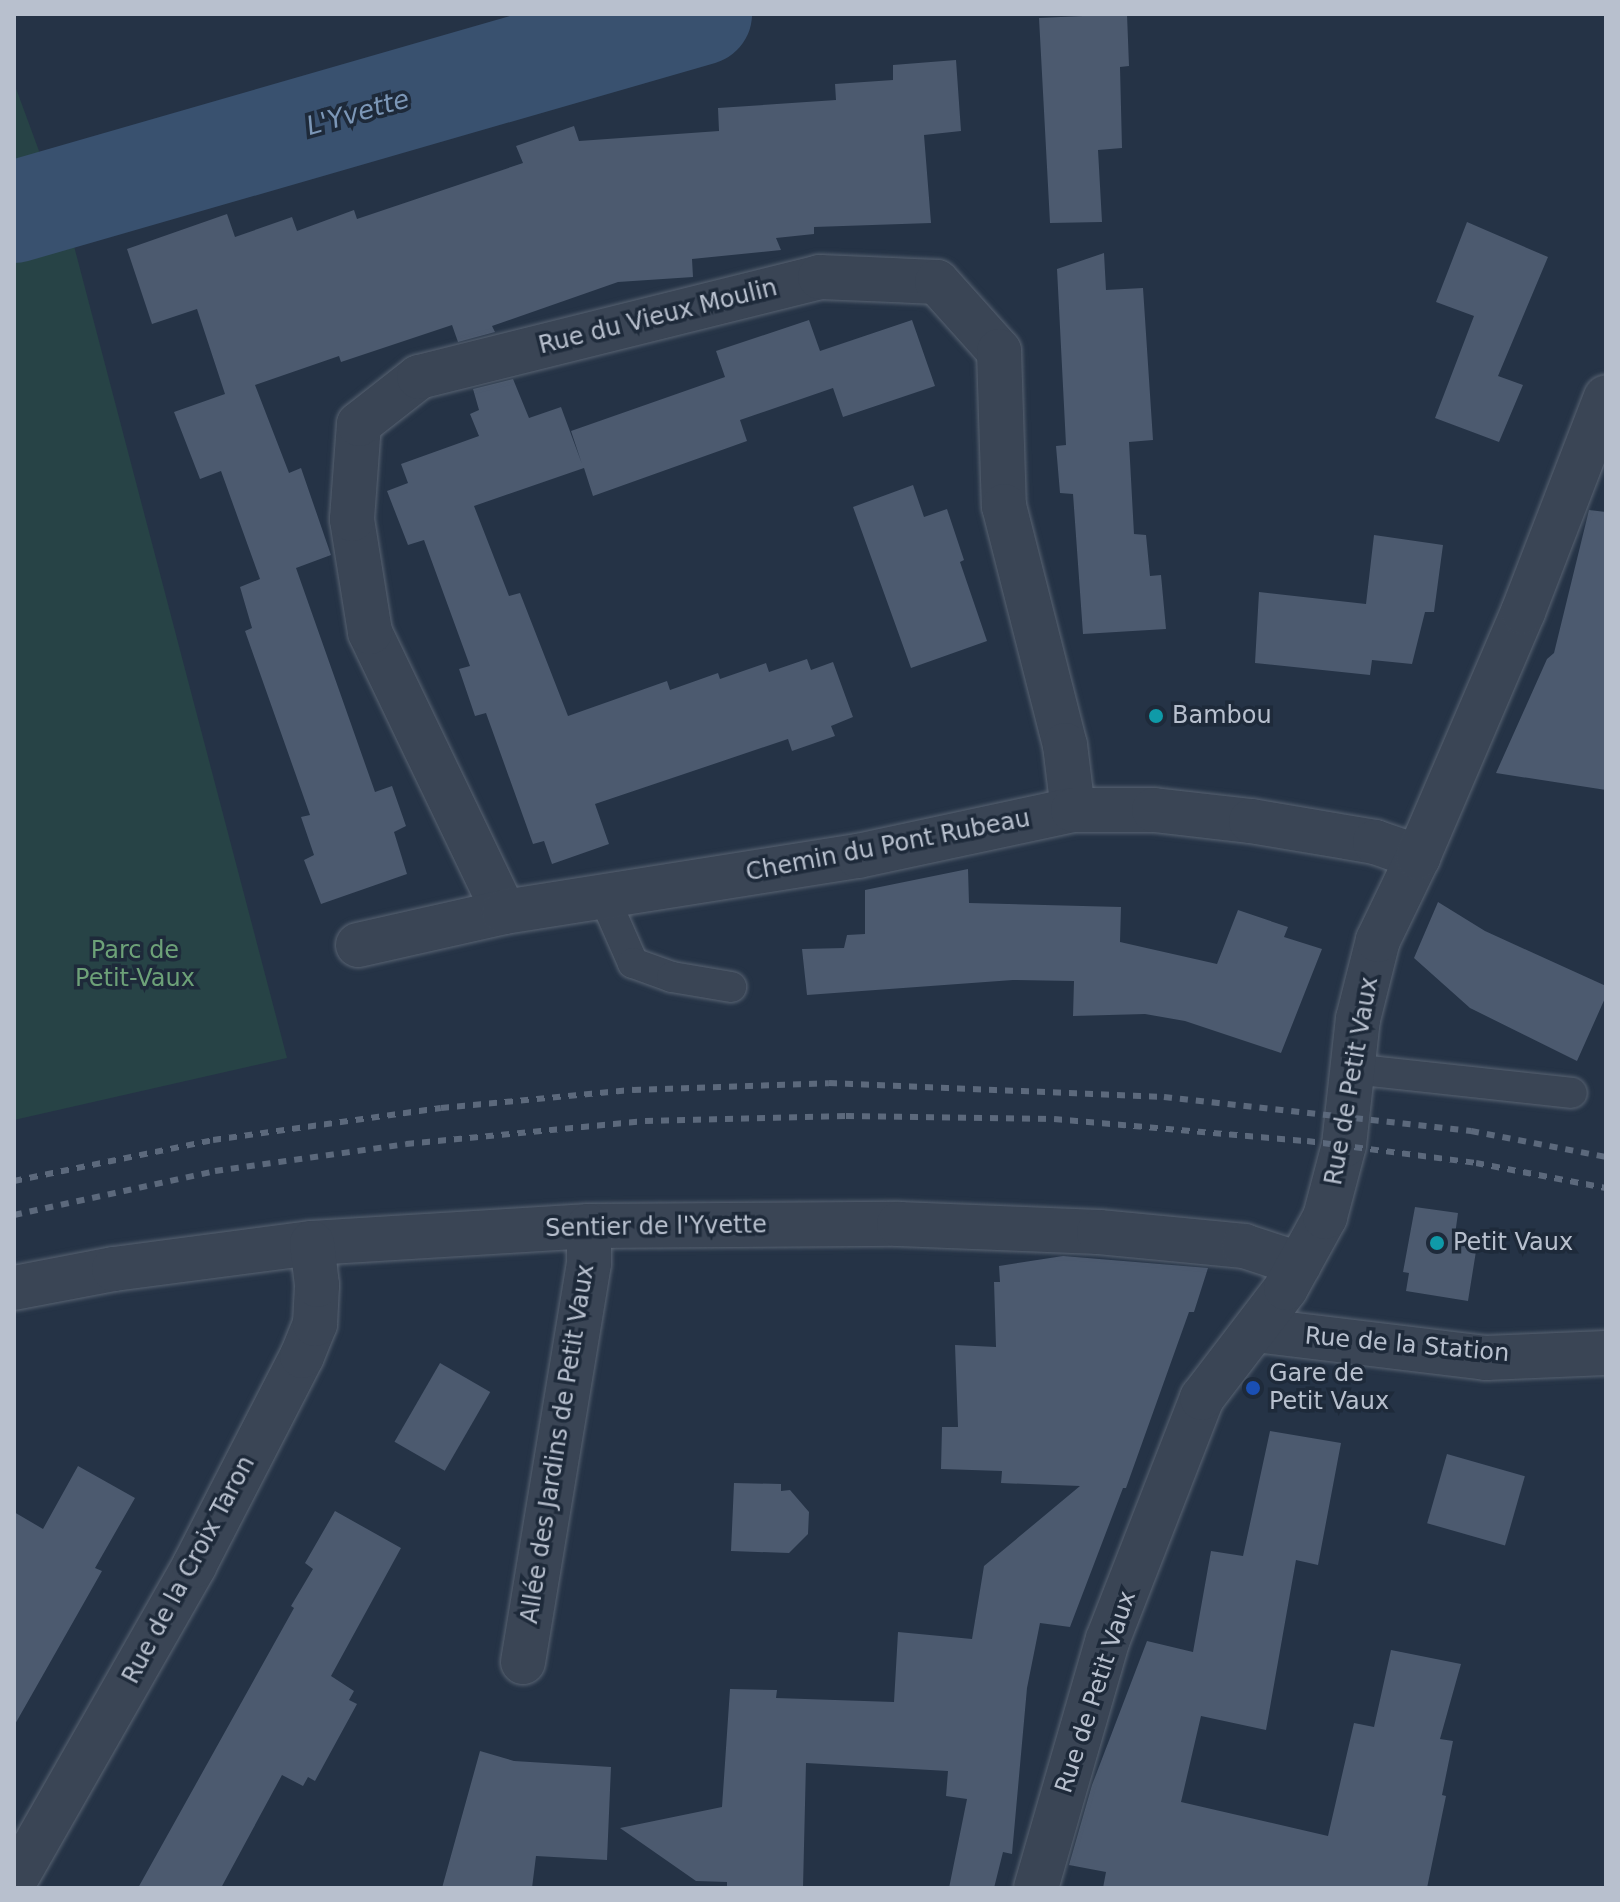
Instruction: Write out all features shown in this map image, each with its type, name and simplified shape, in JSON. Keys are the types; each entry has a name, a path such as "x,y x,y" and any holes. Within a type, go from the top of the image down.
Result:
{"street":[{"name":"Rue du Vieux Moulin","path":"504,912 370,632 352,519 359,424 419,377 820,277 937,282 999,351 1004,506 1065,745 1073,810"},
{"name":"Rue de Petit Vaux","path":"1036,1888 1108,1639 1202,1398 1255,1330 1299,1264 1325,1217 1344,1145 1358,1019 1378,940 1418,857 1523,612 1606,397"},
{"name":"Chemin du Pont Rubeau","path":"358,945 504,912 858,856 1073,810 1154,810 1251,821 1375,842 1418,857"},
{"name":"Sentier de l'Yvette","path":"14,1288 114,1269 312,1243 589,1226 899,1224 1099,1232 1244,1246 1299,1264"},
{"name":"Allée des Jardins de Petit Vaux","path":"523,1662 589,1263 589,1226"},
{"name":"Rue de la Croix Taron","path":"16,1873 194,1566 302,1356 315,1324 317,1285 312,1243"},
{"name":"Rue de la Station","path":"1255,1330 1486,1358 1606,1353"}],"lane":[{"path":"604,897 633,963 672,977 731,987"},
{"path":"1352,1069 1572,1093"}],"green space":[{"name":"Parc de Petit-Vaux","path":"14,83 74,246 287,1058 14,1120"}],"building":[{"path":"1127,14 1129,66 1120,67 1122,148 1098,150 1102,222 1050,223 1039,18"},
{"path":"956,60 961,131 924,135 931,223 814,227 814,234 776,238 781,250 692,259 693,277 618,282 492,326 495,332 458,342 452,325 341,362 339,356 255,385 289,473 301,468 331,555 296,568 375,792 392,786 406,826 394,832 407,874 321,904 304,860 314,855 301,817 310,815 245,631 252,628 240,587 260,579 221,471 200,479 174,412 225,394 197,309 152,324 127,249 227,214 235,237 292,217 297,231 354,210 357,219 523,163 516,146 574,126 579,141 719,131 718,108 836,100 835,84 893,80 893,65"},
{"path":"1467,222 1548,257 1498,376 1523,385 1499,442 1435,418 1474,316 1436,302"},
{"path":"1104,253 1106,290 1143,288 1153,440 1129,442 1134,534 1146,535 1150,576 1161,575 1166,629 1083,634 1073,494 1060,493 1056,446 1066,445 1057,269"},
{"path":"809,320 820,351 912,320 935,386 843,417 833,388 740,420 747,441 593,496 584,468 474,506 509,596 520,593 568,716 667,681 670,690 718,673 720,679 766,663 769,672 807,659 811,670 833,662 853,717 831,726 835,736 792,751 788,739 595,804 609,844 552,864 544,841 533,844 486,713 475,716 459,669 470,666 424,540 408,545 387,491 408,483 401,464 479,436 470,414 479,410 473,389 513,379 529,418 561,407 582,464 571,431 725,377 716,351"},
{"path":"913,485 924,517 947,509 964,560 960,562 987,641 911,668 853,507"},
{"path":"1589,510 1606,512 1606,790 1496,773 1547,659 1554,653"},
{"path":"1374,535 1443,545 1434,612 1425,612 1412,664 1372,660 1370,675 1255,663 1259,592 1366,604"},
{"path":"968,869 969,903 1121,907 1120,942 1217,964 1238,910 1288,927 1284,937 1322,949 1281,1053 1185,1021 1145,1014 1073,1016 1074,981 1013,980 807,995 802,949 844,948 847,935 865,934 865,890"},
{"path":"1438,902 1485,931 1606,986 1606,996 1577,1061 1470,1008 1414,958"},
{"name":"Petit Vaux","path":"1415,1207 1458,1213 1454,1242 1477,1245 1468,1301 1406,1291 1409,1273 1403,1272"},
{"path":"1063,1256 1208,1268 1194,1312 1189,1312 1126,1488 1123,1488 1070,1627 1040,1623 1027,1688 1012,1854 1003,1852 994,1888 949,1888 967,1799 946,1796 948,1771 806,1763 803,1888 727,1888 727,1882 696,1881 620,1828 722,1807 730,1689 777,1690 776,1698 894,1702 898,1632 972,1639 984,1566 1080,1486 1001,1483 1002,1471 941,1469 942,1427 958,1427 955,1345 996,1347 994,1282 1000,1282 999,1266"},
{"path":"440,1363 490,1392 445,1471 395,1442"},
{"path":"1270,1431 1341,1443 1318,1565 1296,1560 1266,1730 1201,1716 1181,1802 1328,1836 1354,1723 1374,1727 1391,1650 1461,1664 1440,1739 1453,1741 1442,1795 1446,1796 1427,1888 1103,1888 1106,1872 1069,1865 1092,1785 1147,1641 1193,1652 1211,1551 1243,1556"},
{"path":"1447,1454 1525,1476 1505,1546 1427,1523"},
{"path":"78,1466 135,1498 95,1568 102,1571 14,1726 14,1512 43,1529"},
{"path":"734,1483 781,1484 781,1491 790,1490 809,1512 808,1534 789,1553 731,1551"},
{"path":"335,1511 401,1548 331,1676 354,1691 349,1700 357,1704 315,1781 308,1777 303,1786 282,1775 221,1888 138,1888 294,1608 291,1606 313,1569 305,1563"},
{"path":"480,1751 514,1761 611,1767 607,1860 536,1856 532,1888 442,1888"}],"waterway":[{"name":"L'Yvette","path":"14,212 701,14"}],"railway":[{"path":"14,1181 213,1140 441,1108 633,1090 829,1083 1164,1097 1471,1131 1606,1157"},
{"path":"14,1215 215,1171 406,1144 645,1121 846,1116 1054,1119 1307,1141 1476,1163 1606,1188"}],"place":[{"name":"Bambou","path":"1156,716"},
{"name":"Petit Vaux","path":"1437,1243"},
{"name":"Gare de Petit Vaux","path":"1253,1388"}]}
